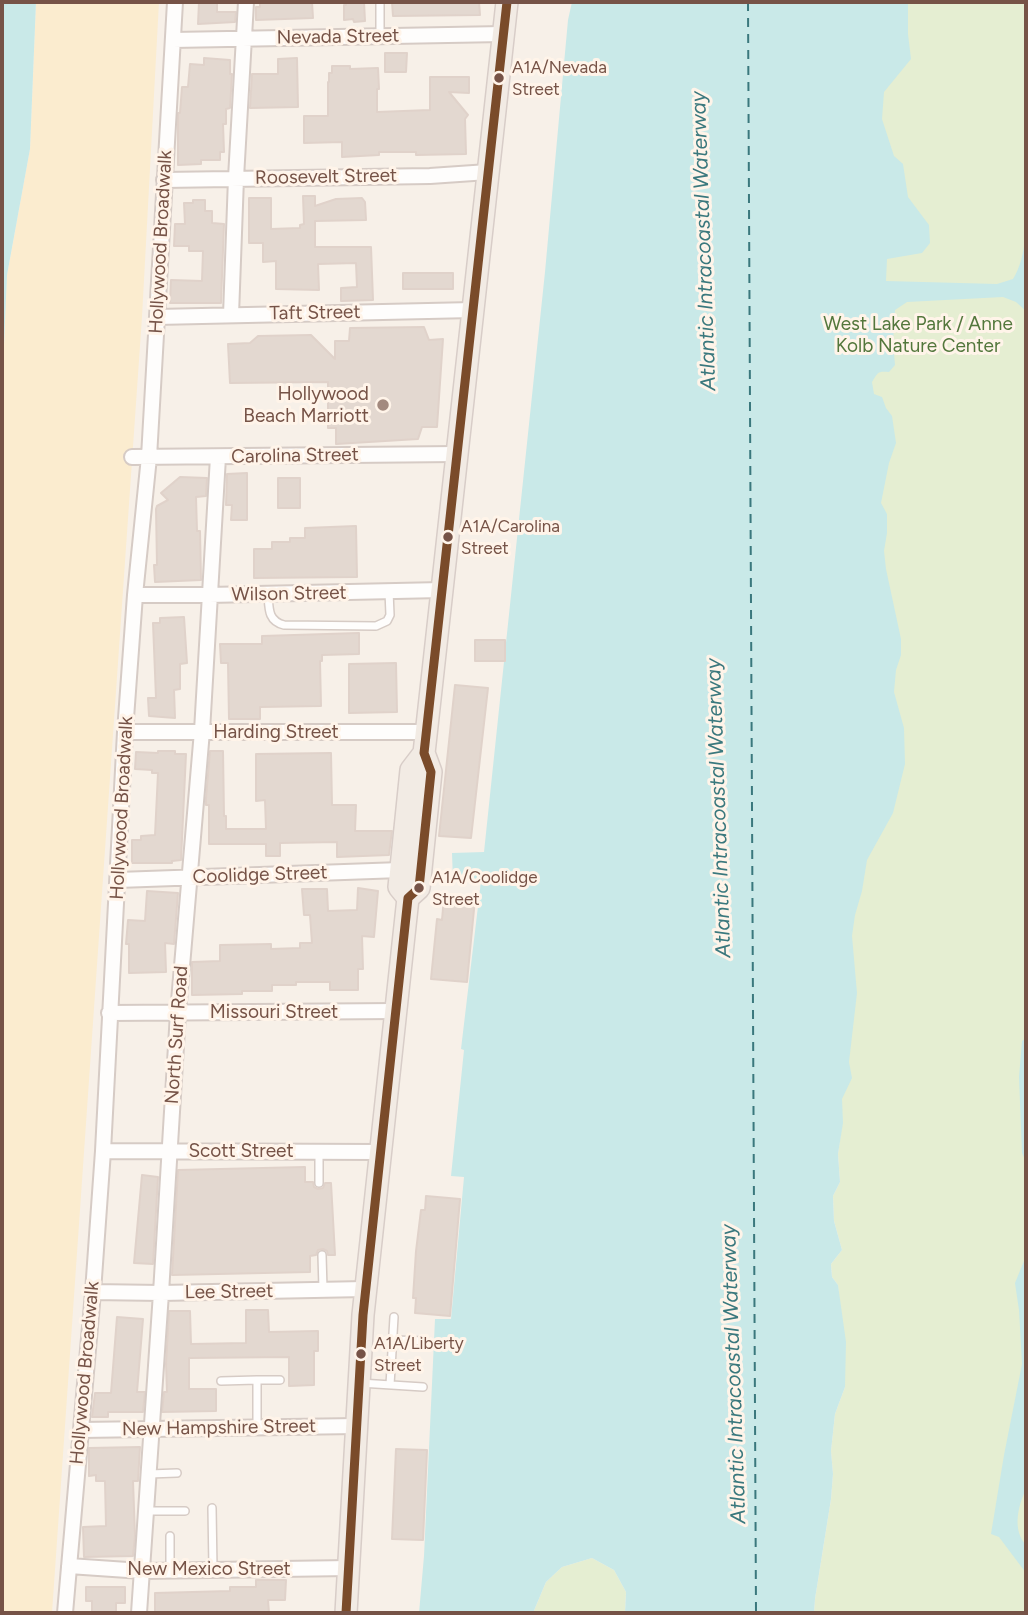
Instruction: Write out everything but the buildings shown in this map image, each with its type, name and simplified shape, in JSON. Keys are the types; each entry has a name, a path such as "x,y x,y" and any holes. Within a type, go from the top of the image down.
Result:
{"main road":[{"path":"408,898 419,888 421,871 431,772 425,743 507,2"},
{"path":"346,1613 365,1289 408,898 400,887 401,870 411,770 425,743"}],"street":[{"name":"Hollywood Broadwalk","path":"65,1613 103,1151 125,732 149,457 175,2"},
{"path":"231,315 246,2"},
{"name":"Nevada Street","path":"173,40 503,34"},
{"name":"Roosevelt Street","path":"164,180 430,176 488,172"},
{"name":"Taft Street","path":"157,317 473,310"},
{"name":"Carolina Street","path":"132,457 457,454"},
{"name":"North Surf Road","path":"139,1613 178,1013 202,731 218,457"},
{"name":"Wilson Street","path":"135,596 442,590"},
{"name":"Harding Street","path":"125,732 202,731 425,743"},
{"name":"Coolidge Street","path":"118,880 401,870"},
{"name":"Missouri Street","path":"109,1013 397,1011"},
{"name":"Scott Street","path":"103,1151 380,1152"},
{"name":"Lee Street","path":"93,1292 365,1289"},
{"name":"New Hampshire Street","path":"81,1430 357,1426"},
{"name":"New Mexico Street","path":"69,1566 142,1571 349,1568"}],"lane":[{"path":"380,2 380,36"},
{"path":"268,594 269,613 276,623 376,626 387,621 390,615 389,591"},
{"path":"319,1152 319,1182"},
{"path":"321,1255 323,1290"},
{"path":"390,1385 394,1317"},
{"path":"393,1340 426,1341"},
{"path":"257,1380 257,1428"},
{"path":"221,1381 280,1380"},
{"path":"359,1383 423,1387"},
{"path":"148,1474 177,1473"},
{"path":"212,1508 213,1570"},
{"path":"146,1511 185,1511"},
{"path":"170,1536 170,1570"}],"green space":[{"name":"West Lake Park / Anne Kolb Nature Center","path":"835,2 1026,2 1026,1613 814,1613 831,1499 831,1451 835,1414 845,1387 838,1285 832,1277 831,1264 842,1250 834,1221 833,1196 840,1182 838,1154 842,1124 809,324"},
{"path":"592,1558 614,1570 626,1592 625,1613 533,1613 546,1582 562,1567"}],"sand":[{"path":"36,2 159,2 142,317 52,1613 2,1613 2,391 7,275 30,149"}],"water":[{"path":"2,2 36,2 30,149 7,275 2,391"},
{"name":"Atlantic Intracoastal Waterway","path":"572,2 908,2 911,59 884,92 882,119 894,156 903,164 908,197 929,225 930,243 922,253 887,259 886,281 997,284 1013,279 1024,249 1026,219 1026,311 1016,302 1003,297 907,302 895,310 895,365 889,372 879,373 872,382 874,394 882,397 892,416 896,443 881,503 887,514 884,551 886,569 901,639 894,692 904,728 905,764 893,813 867,860 852,936 857,993 849,1062 852,1078 842,1099 843,1123 838,1154 840,1182 833,1196 834,1221 842,1250 831,1264 832,1277 838,1285 846,1342 845,1387 835,1414 831,1451 831,1499 814,1613 625,1613 626,1592 614,1570 592,1558 562,1567 546,1582 533,1613 419,1613 435,1319 451,1319 464,1177 451,1176 464,1050 461,1049 481,881 453,881 452,853 484,852 545,272 568,20"},
{"path":"1026,1038 1026,1162 1022,1153 1019,1077 1022,1041"},
{"path":"1026,1256 1026,1489 1019,1510 1018,1525 1026,1545 1026,1573 999,1537 991,1534 1022,1364 1015,1283"}],"ferry route":[{"path":"748,2 756,1613"}],"transit line":[{"path":"346,1613 363,1315 408,898 419,888 431,772 424,753 507,2"}],"place":[{"name":"A1A/Nevada Street","path":"499,78"},
{"name":"Hollywood Beach Marriott","path":"383,405"},
{"name":"A1A/Carolina Street","path":"448,537"},
{"name":"A1A/Coolidge Street","path":"419,888"},
{"name":"A1A/Liberty Street","path":"361,1354"}]}
